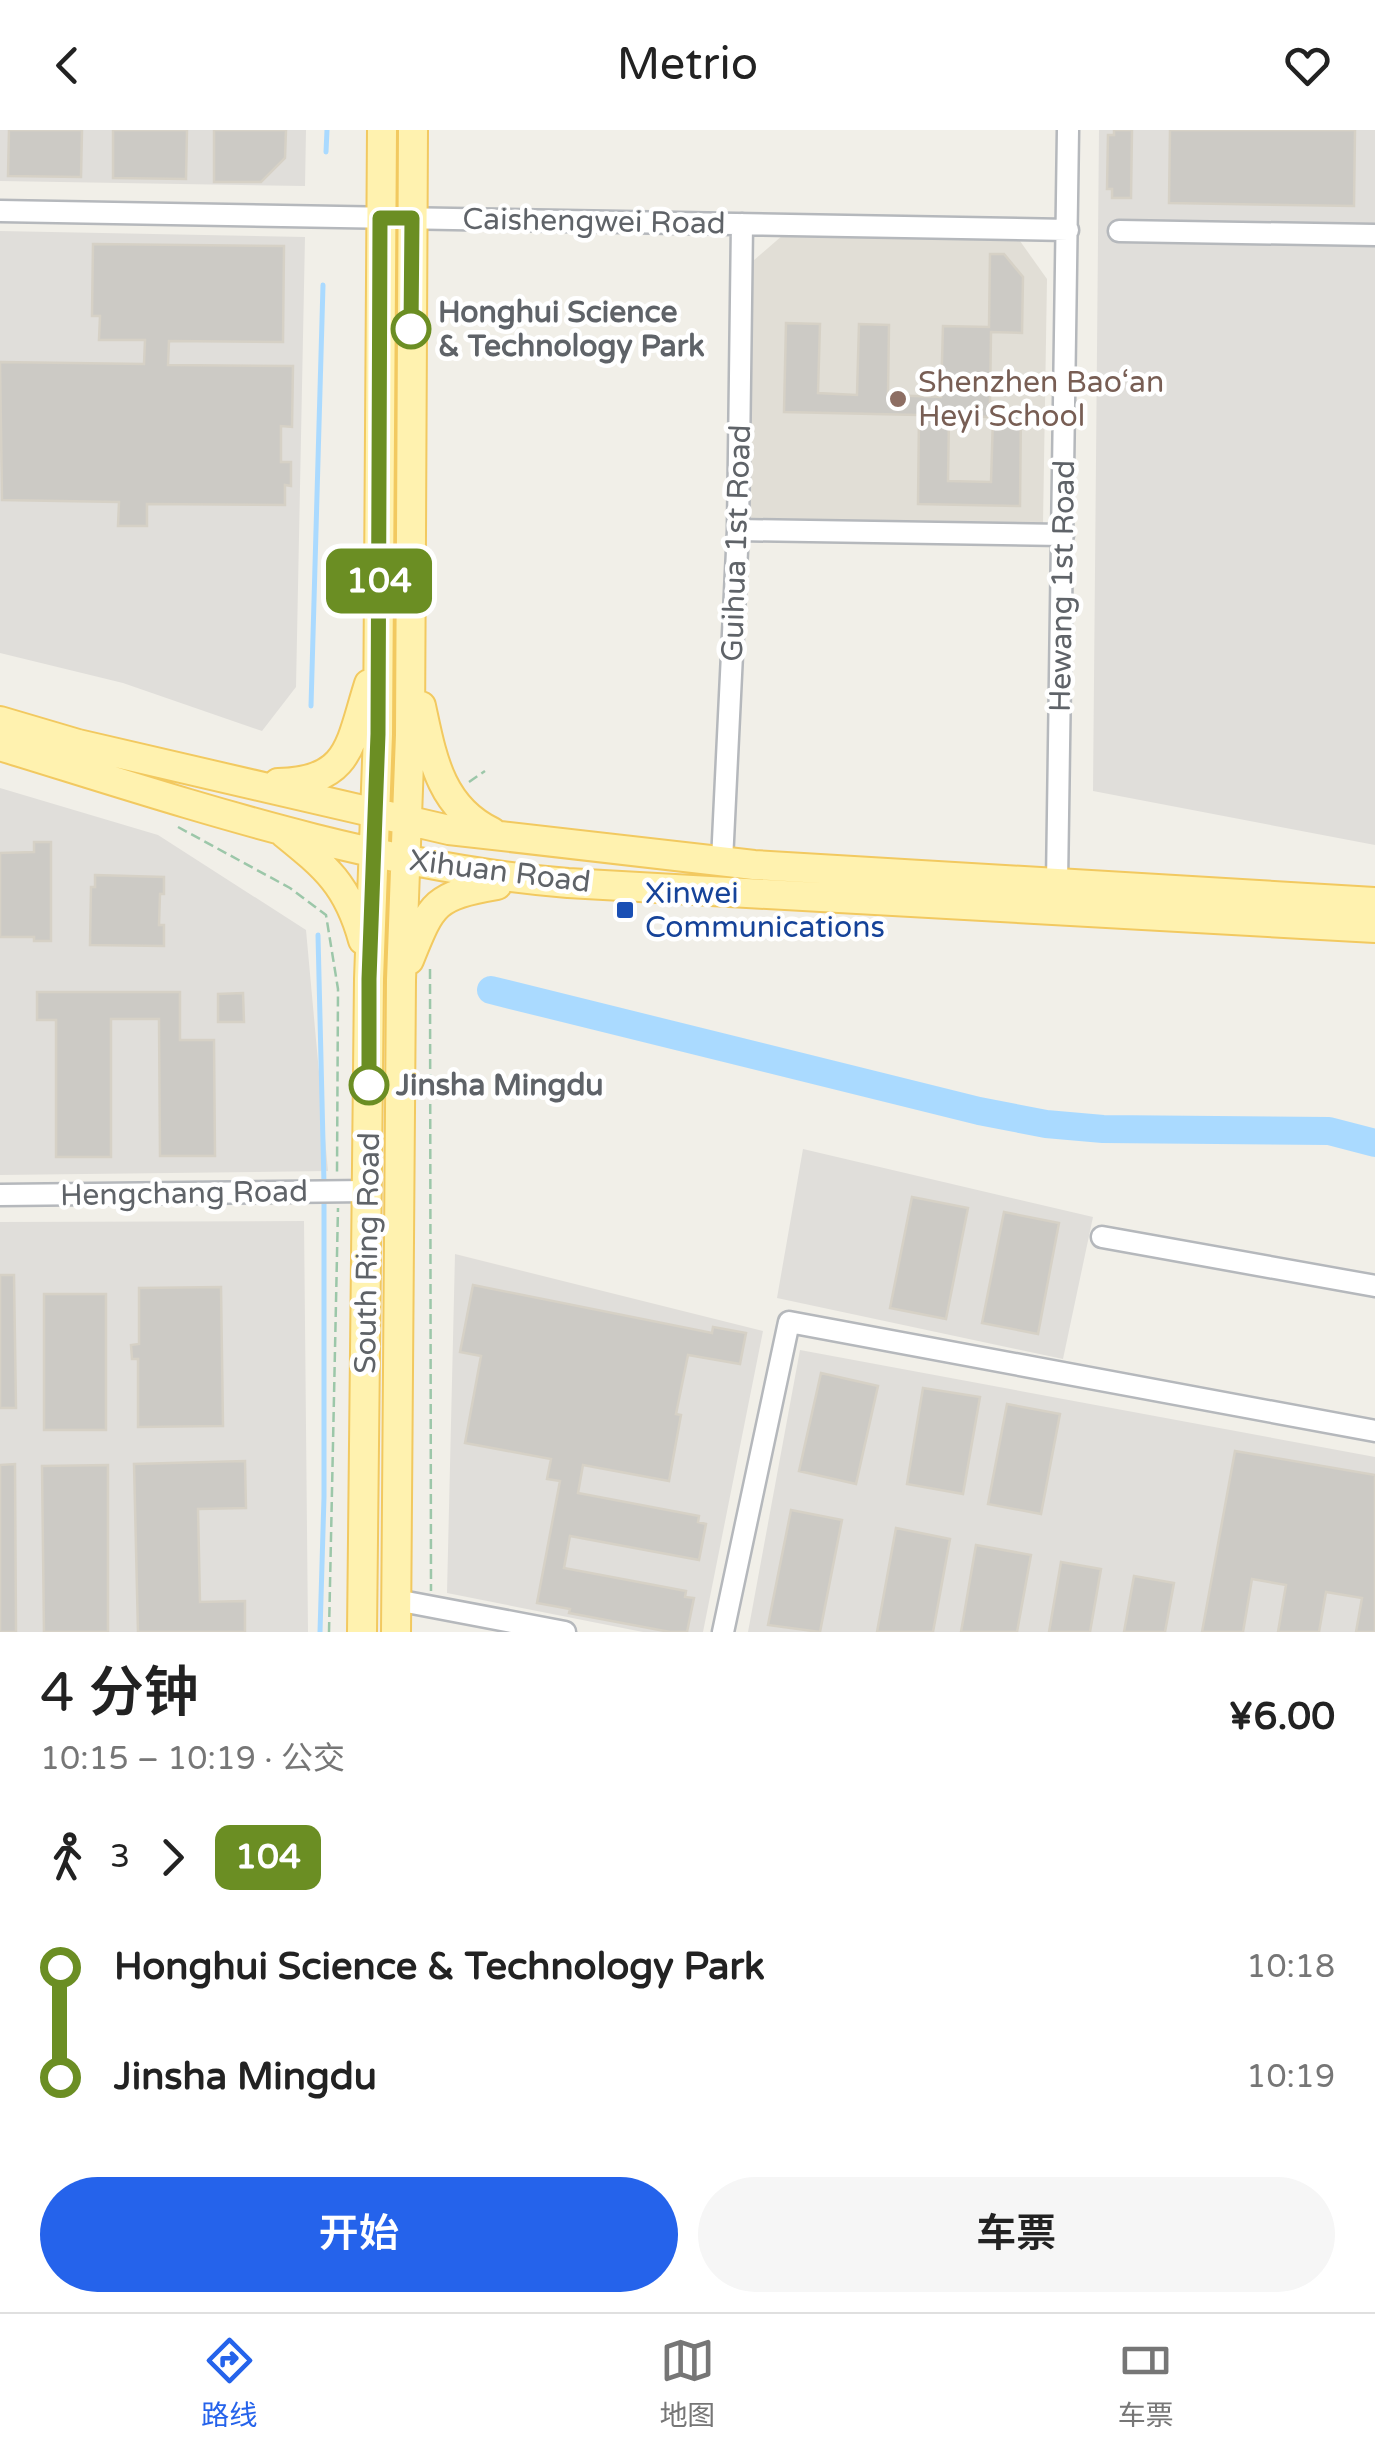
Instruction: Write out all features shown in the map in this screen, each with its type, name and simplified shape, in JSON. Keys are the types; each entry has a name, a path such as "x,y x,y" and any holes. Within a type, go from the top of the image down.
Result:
{"main road":[{"name":"South Ring Road","path":"362,1632 369,979 378,656 382,130"},
{"path":"413,130 410,660 440,780 465,814 498,835"},
{"path":"246,784 311,781 334,768 349,746 378,656"},
{"name":"South Ring Road","path":"396,1632 401,980 410,660"},
{"name":"Xihuan Road","path":"0,721 78,744 449,830 722,861 1375,902"},
{"name":"Xihuan Road","path":"0,746 278,829 446,870 527,880 1375,928"},
{"path":"278,829 328,869 346,896 364,944 369,979"},
{"path":"401,980 425,920 445,898 458,892 527,880"}],"street":[{"name":"Hewang 1st Road","path":"1057,883 1068,130"},
{"name":"Caishengwei Road","path":"0,211 1068,230"},
{"name":"Guihua 1st Road","path":"722,861 738,530 742,224"},
{"path":"1119,231 1375,235"},
{"path":"738,530 1063,536"},
{"name":"Hengchang Road","path":"0,1195 368,1192"},
{"path":"1102,1237 1375,1286"},
{"path":"723,1632 789,1322 1375,1431"},
{"path":"396,1600 565,1632"}],"path":[{"path":"469,782 484,770"},
{"path":"178,827 290,888 326,916 338,988 330,1632"},
{"path":"430,970 431,1606"}],"shaded area":[{"path":"0,130 306,130 305,186 0,181"},
{"path":"1099,130 1375,130 1375,845 1093,791"},
{"path":"0,231 305,237 296,687 262,731 123,683 0,653"},
{"name":"Shenzhen Bao‘an Heyi School","path":"783,235 1020,241 1047,279 1043,524 748,518 753,261"},
{"path":"0,788 158,835 306,930 328,1171 0,1175"},
{"path":"803,1149 1093,1217 1063,1359 777,1298"},
{"path":"304,1221 308,1632 0,1632 0,1222"},
{"path":"455,1254 763,1331 703,1632 643,1632 447,1593"},
{"path":"800,1350 1375,1457 1375,1632 748,1632"}],"building":[{"path":"9,130 82,130 81,177 8,176"},
{"path":"113,130 187,130 186,179 113,178"},
{"path":"214,130 286,130 285,158 261,182 214,182"},
{"path":"1114,130 1132,130 1131,198 1112,198 1112,189 1107,189 1108,135 1114,135"},
{"path":"1170,130 1355,130 1354,206 1169,203"},
{"path":"93,244 284,246 283,342 169,341 168,365 293,366 292,427 281,426 281,462 291,462 291,486 285,485 285,505 147,504 147,526 118,526 119,502 2,500 0,362 144,364 145,340 99,340 100,316 92,316"},
{"path":"990,254 1004,254 1023,277 1022,333 991,332 990,402 999,402 999,408 1021,408 1020,506 918,504 919,415 784,412 786,323 820,324 818,393 857,395 859,324 889,325 888,395 941,397 943,326 989,327","holes":["949,416 993,417 991,482 948,481"]},
{"path":"34,842 51,842 51,941 0,937 0,853 34,852"},
{"path":"95,875 164,877 159,925 164,925 164,946 90,945 91,887 95,887"},
{"path":"37,992 180,992 180,1040 214,1040 215,1156 160,1156 159,1019 111,1019 111,1157 56,1157 56,1020 37,1020"},
{"path":"243,993 244,1022 218,1022 218,994"},
{"path":"912,1197 968,1208 946,1319 890,1308"},
{"path":"1004,1212 1059,1223 1038,1334 982,1323"},
{"path":"0,1275 14,1275 16,1408 0,1408"},
{"path":"473,1285 712,1333 713,1327 746,1333 740,1364 688,1355 676,1414 681,1415 669,1481 583,1465 578,1493 699,1516 698,1522 706,1524 699,1560 570,1536 564,1568 686,1591 685,1597 694,1598 687,1632 569,1613 570,1609 537,1603 560,1481 547,1479 551,1459 465,1443 481,1356 460,1352"},
{"path":"221,1287 223,1426 138,1427 138,1359 132,1359 131,1345 139,1344 139,1288"},
{"path":"44,1294 106,1294 106,1430 44,1430"},
{"path":"821,1373 878,1386 856,1484 799,1471"},
{"path":"923,1388 980,1397 963,1494 907,1484"},
{"path":"1007,1404 1060,1414 1041,1514 988,1504"},
{"path":"1235,1451 1375,1475 1375,1632 1356,1632 1362,1598 1326,1592 1319,1632 1278,1632 1286,1585 1252,1579 1243,1632 1202,1632"},
{"path":"245,1461 246,1508 198,1509 200,1602 245,1601 245,1632 138,1632 134,1464"},
{"path":"15,1464 16,1632 0,1632 0,1465"},
{"path":"108,1465 108,1632 44,1632 42,1466"},
{"path":"791,1510 842,1520 820,1632 768,1625"},
{"path":"896,1528 950,1539 933,1632 877,1632"},
{"path":"976,1545 1031,1555 1017,1632 961,1632"},
{"path":"1061,1562 1101,1569 1090,1632 1049,1632"},
{"path":"1134,1576 1174,1583 1165,1632 1124,1632"}],"waterway":[{"path":"326,152 327,130"},
{"path":"311,706 323,285"},
{"path":"318,935 324,1184"},
{"path":"491,990 979,1111 1046,1124 1103,1129 1329,1131 1375,1143"},
{"path":"320,1632 324,1195"}],"bus line":[{"name":"104","path":"369,1085 378,734 380,218 412,218 411,329"}],"place":[{"name":"Honghui Science & Technology Park","path":"411,329"},
{"name":"Shenzhen Bao‘an Heyi School","path":"898,399"},
{"name":"Xinwei Communications","path":"625,910"},
{"name":"Jinsha Mingdu","path":"369,1085"}]}
